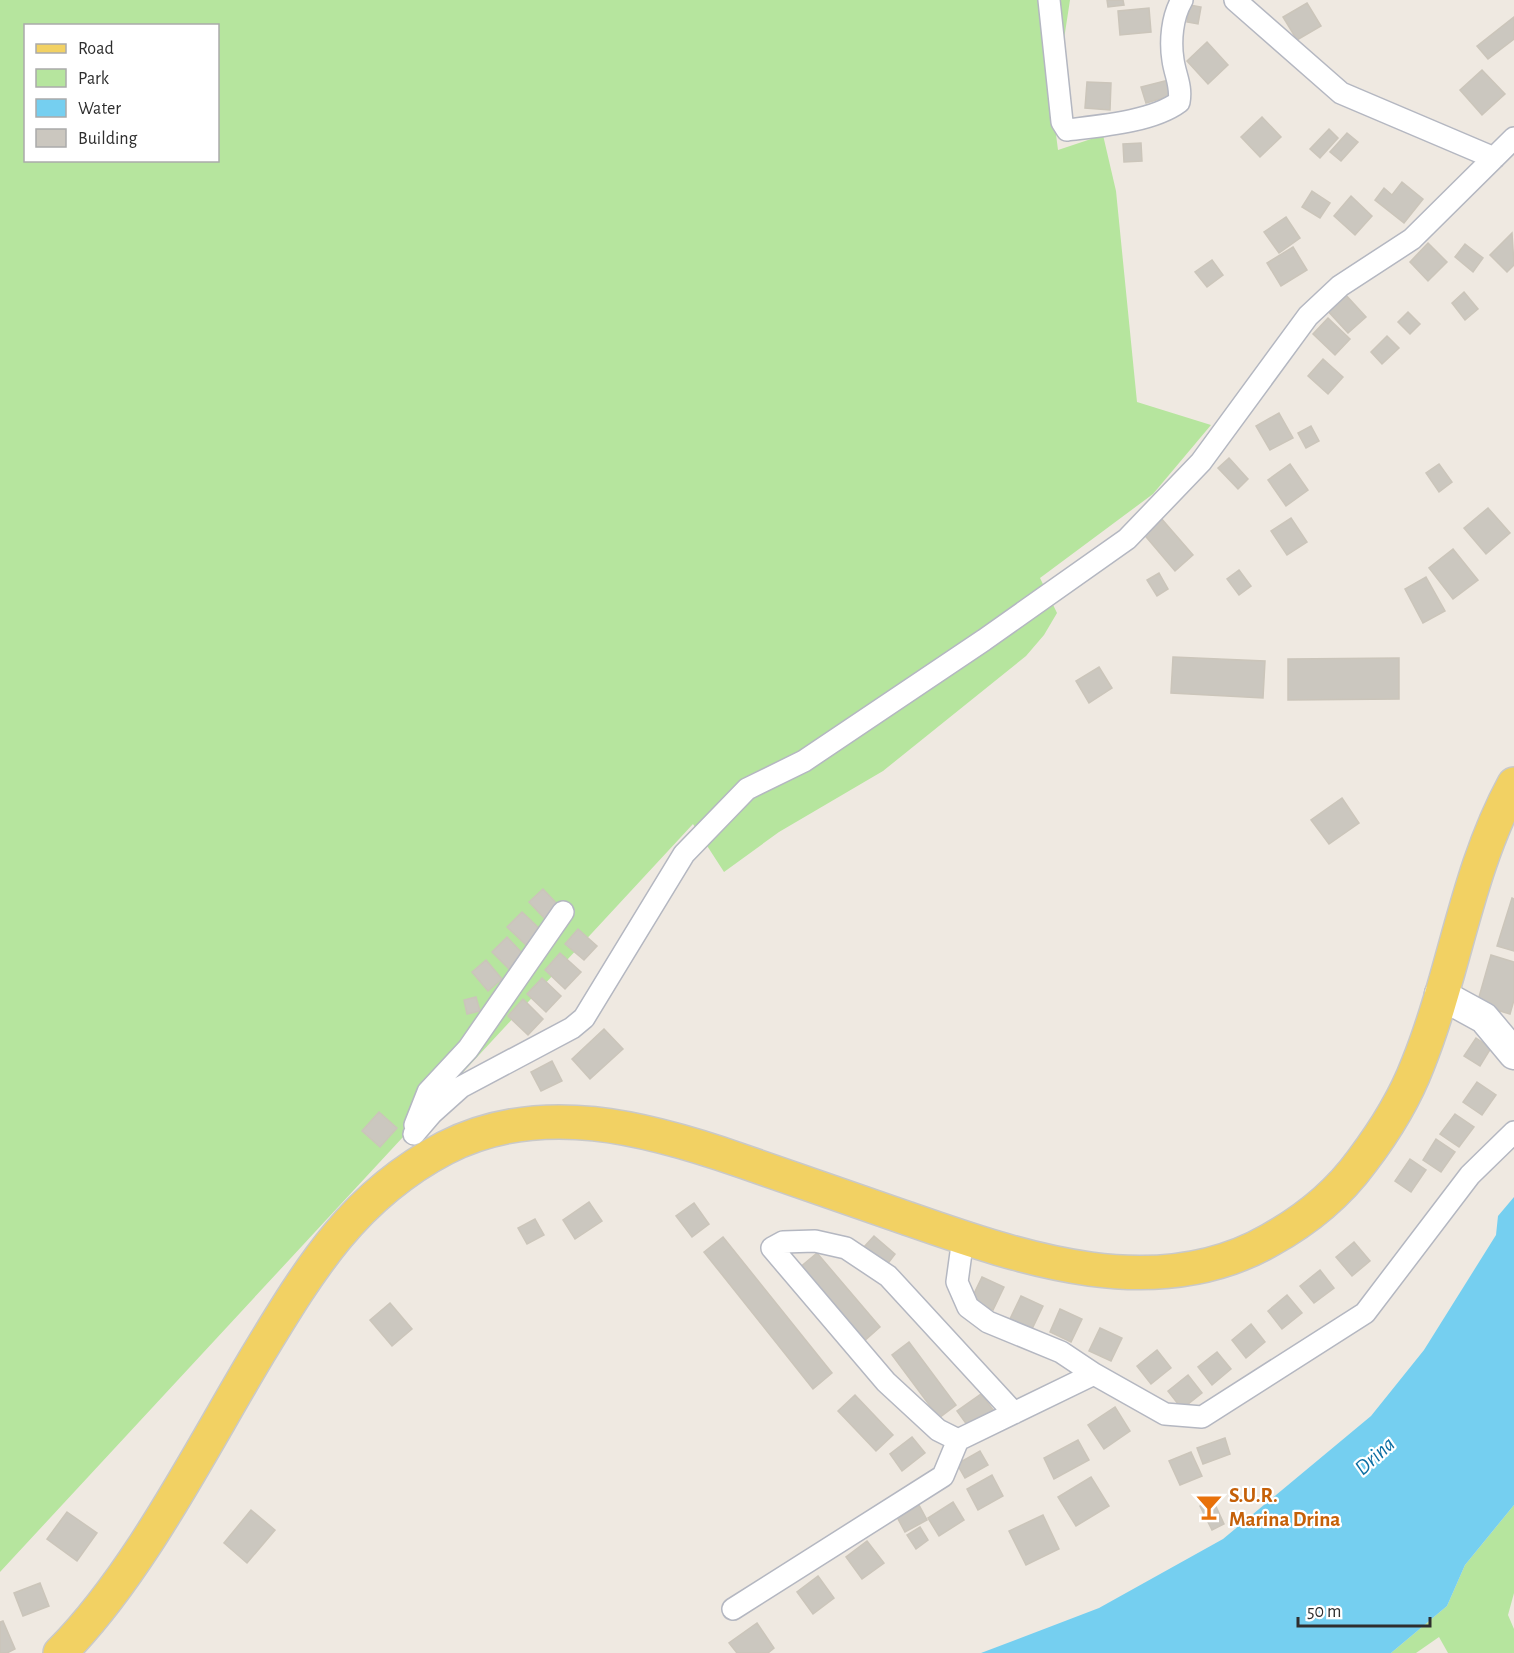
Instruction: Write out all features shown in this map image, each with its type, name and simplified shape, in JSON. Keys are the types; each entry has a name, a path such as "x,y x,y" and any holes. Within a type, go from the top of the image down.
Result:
{"main road":[{"path":"60,1653 93,1616 154,1527 318,1259 353,1215 391,1181 415,1149 449,1145 492,1130 554,1121 591,1123 679,1140 963,1238 1061,1265 1114,1273 1181,1270 1216,1263 1257,1248 1294,1227 1327,1201 1364,1159 1412,1079 1477,871 1491,833 1514,784"}],"street":[{"path":"1049,0 1062,122 1067,130 1088,130 1170,108 1179,102 1181,93 1173,60 1173,22 1182,0"},
{"path":"1235,0 1341,93 1494,158"},
{"path":"415,1149 432,1113 461,1087 572,1028 584,1018 684,854 747,789 804,761 984,640 1127,539 1201,462 1308,316 1340,286 1412,239 1514,138"},
{"path":"415,1149 421,1106 428,1092 468,1049 563,912"},
{"path":"1440,994 1484,1018 1514,1054"},
{"path":"963,1238 957,1282 968,1307 988,1322 1061,1352 1094,1374 1166,1414 1202,1417 1365,1313 1470,1175 1514,1132"},
{"path":"958,1440 938,1430 886,1382 772,1248 783,1242 815,1241 846,1248 888,1276 1014,1413"},
{"path":"733,1610 938,1480 943,1476 958,1440 1094,1374"}],"green space":[{"path":"0,0 1070,0 1053,111 1058,150 1103,135 1116,191 1137,402 1211,425 1153,494 1040,578 1057,613 1044,635 1026,656 883,771 779,832 724,872 693,824 0,1572"},
{"path":"1514,1505 1514,1593 1508,1615 1514,1629 1514,1653 1448,1653 1439,1637 1416,1653 1391,1653 1447,1606 1465,1565"}],"water":[{"name":"Drina","path":"1514,1197 1514,1505 1465,1565 1447,1606 1391,1653 981,1653 1099,1608 1223,1539 1371,1416 1424,1350 1496,1235 1498,1216"}],"building":[{"path":"1107,0 1123,0 1124,5 1108,7"},
{"path":"1307,3 1321,26 1297,40 1283,17"},
{"path":"1190,5 1201,7 1198,24 1187,22"},
{"path":"1149,8 1151,32 1120,35 1118,11"},
{"path":"1514,17 1514,39 1488,59 1477,46"},
{"path":"1207,42 1228,65 1208,84 1187,61"},
{"path":"1482,70 1505,94 1482,115 1460,90"},
{"path":"1169,80 1173,95 1146,103 1141,87"},
{"path":"1087,82 1111,83 1110,110 1085,108"},
{"path":"1262,117 1281,137 1260,157 1241,137"},
{"path":"1329,129 1338,138 1320,158 1310,149"},
{"path":"1347,133 1358,142 1341,161 1330,152"},
{"path":"1141,143 1142,161 1124,162 1123,144"},
{"path":"1402,182 1423,199 1404,223 1375,200 1384,188 1392,195"},
{"path":"1312,191 1330,203 1320,218 1302,207"},
{"path":"1351,196 1372,216 1355,235 1334,216"},
{"path":"1286,217 1300,238 1279,253 1264,232"},
{"path":"1512,233 1514,265 1507,272 1490,255"},
{"path":"1428,243 1447,262 1428,281 1410,262"},
{"path":"1465,244 1483,258 1473,272 1455,257"},
{"path":"1293,247 1307,270 1281,286 1267,263"},
{"path":"1212,260 1223,275 1207,287 1195,272"},
{"path":"1464,292 1478,309 1465,320 1452,303"},
{"path":"1344,293 1366,317 1348,333 1326,309"},
{"path":"1408,312 1420,324 1410,334 1398,322"},
{"path":"1328,318 1350,339 1335,355 1313,334"},
{"path":"1387,336 1399,348 1382,364 1371,352"},
{"path":"1323,359 1343,377 1328,394 1308,376"},
{"path":"1279,413 1293,438 1270,450 1256,426"},
{"path":"1311,426 1319,441 1306,448 1298,433"},
{"path":"1229,458 1248,479 1238,489 1218,468"},
{"path":"1290,464 1308,490 1286,506 1268,480"},
{"path":"1439,464 1452,482 1439,492 1426,473"},
{"path":"1488,508 1510,533 1486,554 1464,528"},
{"path":"1160,517 1193,555 1175,571 1142,532"},
{"path":"1291,518 1307,542 1287,555 1271,531"},
{"path":"1453,549 1478,580 1453,599 1429,568"},
{"path":"1239,570 1251,586 1239,595 1227,579"},
{"path":"1159,573 1168,589 1157,596 1147,580"},
{"path":"1426,577 1445,611 1423,623 1405,589"},
{"path":"1173,657 1265,661 1263,698 1171,693"},
{"path":"1399,658 1399,699 1288,700 1288,659"},
{"path":"1099,667 1112,688 1089,703 1076,681"},
{"path":"1342,798 1359,823 1329,844 1311,820"},
{"path":"543,889 559,906 545,919 529,902"},
{"path":"1512,898 1514,899 1514,951 1497,946"},
{"path":"522,912 541,930 526,945 507,927"},
{"path":"578,929 597,946 584,960 565,944"},
{"path":"507,937 523,954 509,969 492,952"},
{"path":"560,953 581,972 565,989 545,970"},
{"path":"1491,955 1514,962 1514,1000 1510,1014 1477,1004"},
{"path":"486,960 502,979 488,991 472,972"},
{"path":"542,978 561,996 546,1012 527,994"},
{"path":"476,997 480,1011 467,1014 464,1000"},
{"path":"523,999 543,1019 528,1035 508,1016"},
{"path":"604,1029 623,1049 590,1079 572,1059"},
{"path":"1476,1038 1491,1048 1480,1066 1464,1056"},
{"path":"552,1061 562,1081 541,1091 531,1072"},
{"path":"1477,1082 1496,1095 1482,1115 1463,1102"},
{"path":"379,1112 397,1128 380,1147 362,1131"},
{"path":"1455,1114 1474,1127 1459,1147 1440,1134"},
{"path":"1436,1139 1455,1152 1441,1172 1423,1160"},
{"path":"1410,1159 1426,1170 1411,1192 1395,1181"},
{"path":"589,1202 602,1221 575,1239 563,1220"},
{"path":"694,1203 709,1224 692,1237 676,1216"},
{"path":"535,1219 544,1235 527,1244 518,1228"},
{"path":"874,1236 895,1254 886,1266 864,1247"},
{"path":"723,1237 832,1373 813,1389 704,1252"},
{"path":"1354,1242 1370,1261 1352,1276 1336,1257"},
{"path":"817,1253 880,1327 862,1343 799,1268"},
{"path":"1320,1270 1334,1288 1314,1303 1300,1286"},
{"path":"982,1277 1004,1287 993,1310 971,1300"},
{"path":"1287,1295 1302,1313 1282,1329 1268,1311"},
{"path":"1021,1296 1043,1306 1032,1329 1010,1319"},
{"path":"390,1303 412,1329 392,1346 370,1320"},
{"path":"1060,1309 1082,1319 1071,1342 1050,1332"},
{"path":"1251,1324 1265,1342 1246,1358 1232,1340"},
{"path":"1100,1328 1122,1338 1111,1361 1089,1351"},
{"path":"909,1342 956,1405 939,1418 892,1355"},
{"path":"1157,1350 1171,1368 1151,1384 1137,1366"},
{"path":"1217,1352 1231,1369 1212,1385 1198,1367"},
{"path":"1188,1375 1202,1393 1182,1409 1168,1391"},
{"path":"981,1394 994,1411 970,1429 957,1411"},
{"path":"855,1395 893,1435 876,1451 838,1411"},
{"path":"1115,1407 1130,1431 1104,1449 1088,1425"},
{"path":"912,1437 925,1453 902,1471 890,1454"},
{"path":"1225,1438 1230,1454 1203,1464 1197,1448"},
{"path":"1078,1440 1089,1460 1054,1479 1044,1458"},
{"path":"980,1451 988,1465 965,1478 957,1464"},
{"path":"1191,1452 1202,1476 1180,1485 1169,1461"},
{"path":"992,1475 1003,1496 978,1510 967,1489"},
{"path":"1091,1477 1109,1506 1076,1526 1058,1497"},
{"path":"1213,1500 1224,1524 1212,1530 1200,1506"},
{"path":"953,1502 964,1520 939,1536 928,1518"},
{"path":"919,1505 927,1520 905,1532 897,1517"},
{"path":"251,1510 275,1530 247,1563 224,1543"},
{"path":"67,1512 97,1533 77,1561 47,1539"},
{"path":"1043,1515 1059,1549 1026,1565 1009,1531"},
{"path":"920,1527 928,1540 916,1549 907,1535"},
{"path":"867,1541 884,1563 862,1579 846,1557"},
{"path":"818,1576 834,1598 813,1614 797,1592"},
{"path":"40,1583 49,1606 23,1616 14,1593"},
{"path":"3,1621 15,1649 7,1653 0,1653 0,1622"},
{"path":"757,1623 774,1648 768,1653 737,1653 729,1643"}],"place":[{"name":"S.U.R. Marina Drina","path":"1209,1507"}]}
